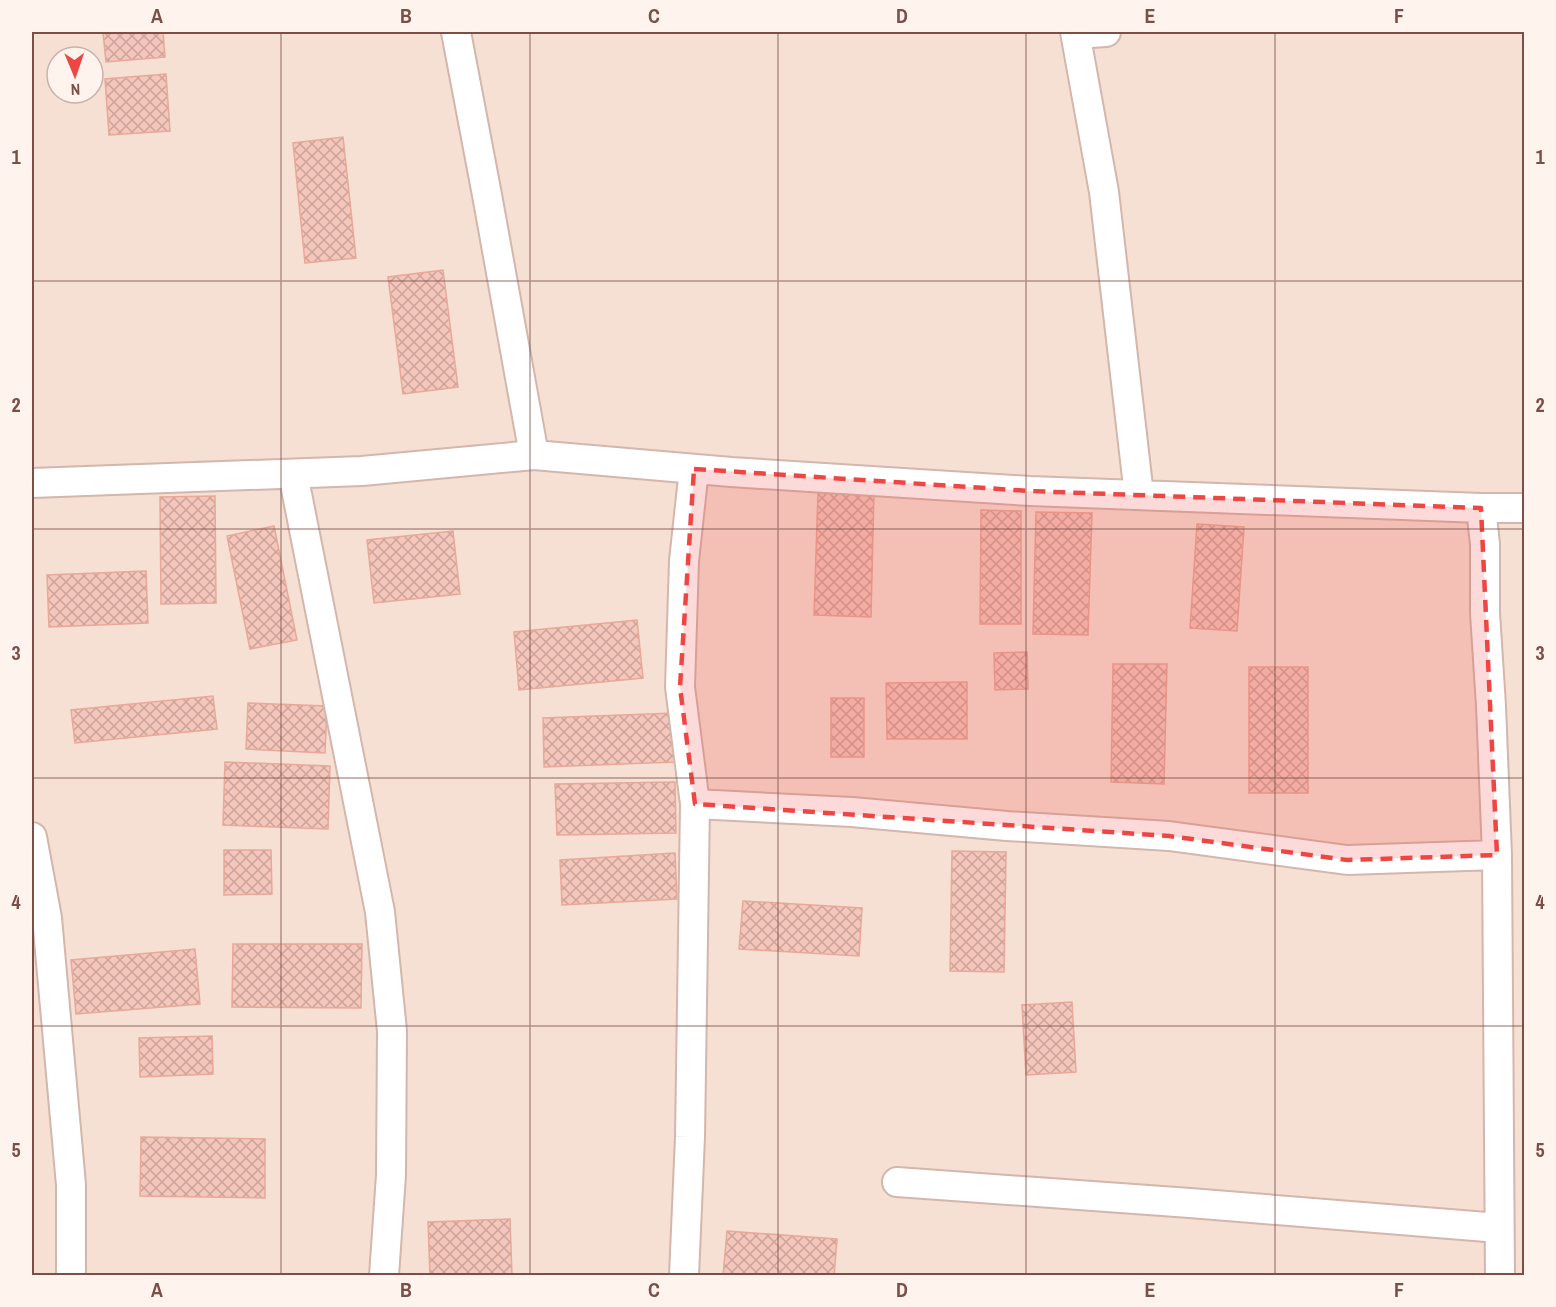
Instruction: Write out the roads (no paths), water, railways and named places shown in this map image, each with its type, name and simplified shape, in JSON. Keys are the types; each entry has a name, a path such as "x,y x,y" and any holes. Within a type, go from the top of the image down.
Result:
{"street":[{"path":"456,32 534,455"},
{"path":"1106,32 1075,33 1104,192 1139,495"},
{"path":"32,483 362,471 534,455 694,469 1029,491 1524,508"},
{"path":"684,1275 690,1137 695,804 680,687 684,561 694,469"},
{"path":"293,474 380,912 392,1031 391,1175 384,1275"},
{"path":"1481,508 1485,544 1485,613 1497,855 1500,1275"},
{"path":"695,804 852,812 1007,826 1169,836 1347,860 1497,855"},
{"path":"32,837 47,918 71,1185 71,1275"},
{"path":"897,1182 1499,1228"}]}
